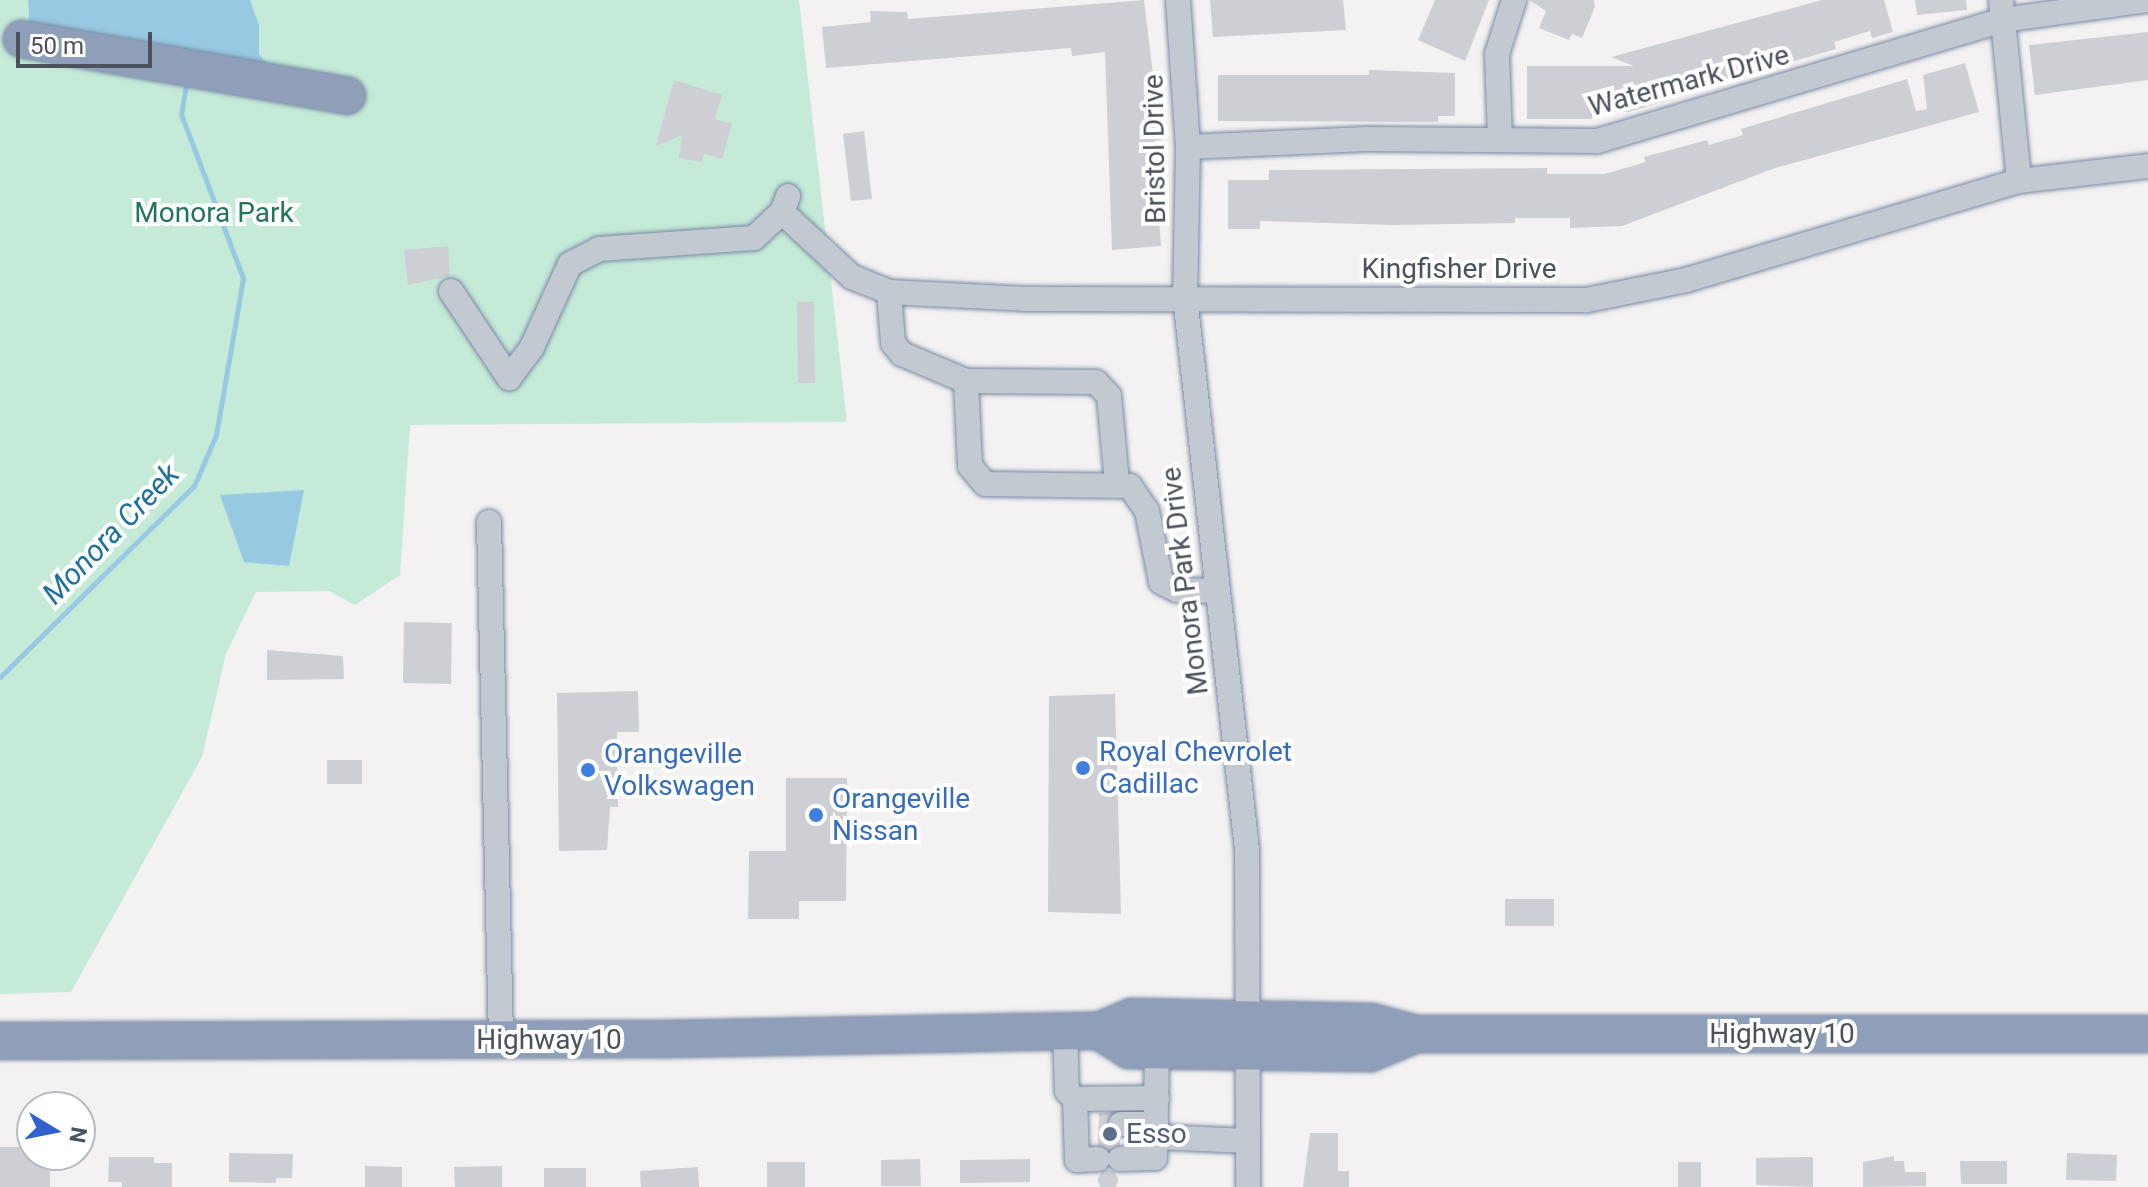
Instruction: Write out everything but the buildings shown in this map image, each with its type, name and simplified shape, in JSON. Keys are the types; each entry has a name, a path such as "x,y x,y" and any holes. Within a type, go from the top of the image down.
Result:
{"highway":[{"path":"22,39 347,96"},
{"name":"Highway 10","path":"0,1041 501,1040 1082,1031 1132,1017 1249,1035"},
{"name":"Highway 10","path":"1082,1031 1129,1050 1157,1050 1249,1035 1371,1022 1416,1034 2148,1034"}],"street":[{"name":"Bristol Drive","path":"1178,0 1188,147 1185,297"},
{"path":"1500,139 1497,54 1514,0"},
{"name":"Watermark Drive","path":"1188,147 1271,140 1597,141 1640,131 2002,10 2148,0"},
{"path":"2002,10 2019,181"},
{"name":"Kingfisher Drive","path":"451,291 509,378 532,347 570,264 599,249 645,243 737,242 754,238 785,204 852,277 889,292 1025,299 1587,300 1631,294 2019,181 2148,166"},
{"path":"889,292 893,343 902,354 966,381 1096,382 1109,396 1117,483"},
{"name":"Monora Park Drive","path":"1185,297 1247,850 1248,1187"},
{"path":"966,381 970,466 985,484 1117,483 1130,486 1147,511 1161,582 1177,590 1217,591"},
{"path":"489,522 501,1040"},
{"path":"1082,1031 1067,1091 1101,1140 1155,1158 1157,1050"},
{"path":"1075,1099 1157,1098"},
{"path":"1101,1140 1156,1135 1248,1141"}],"green space":[{"name":"Monora Park","path":"0,0 799,0 847,422 410,425 400,575 355,605 329,591 256,592 226,654 202,757 71,992 0,994"}],"water":[{"path":"28,0 250,0 259,25 259,54 272,71 30,31"},
{"path":"304,490 289,566 244,562 220,495"}],"waterway":[{"name":"Monora Creek","path":"0,677 194,486 216,435 243,278 181,114 187,81"}],"tunnel":[{"path":"1099,1125 1121,1124"},
{"path":"1098,1144 1120,1144"}],"place":[{"name":"Royal Chevrolet Cadillac","path":"1083,768"},
{"name":"Orangeville Volkswagen","path":"588,770"},
{"name":"Orangeville Nissan","path":"816,815"},
{"name":"Esso","path":"1110,1134"}]}
